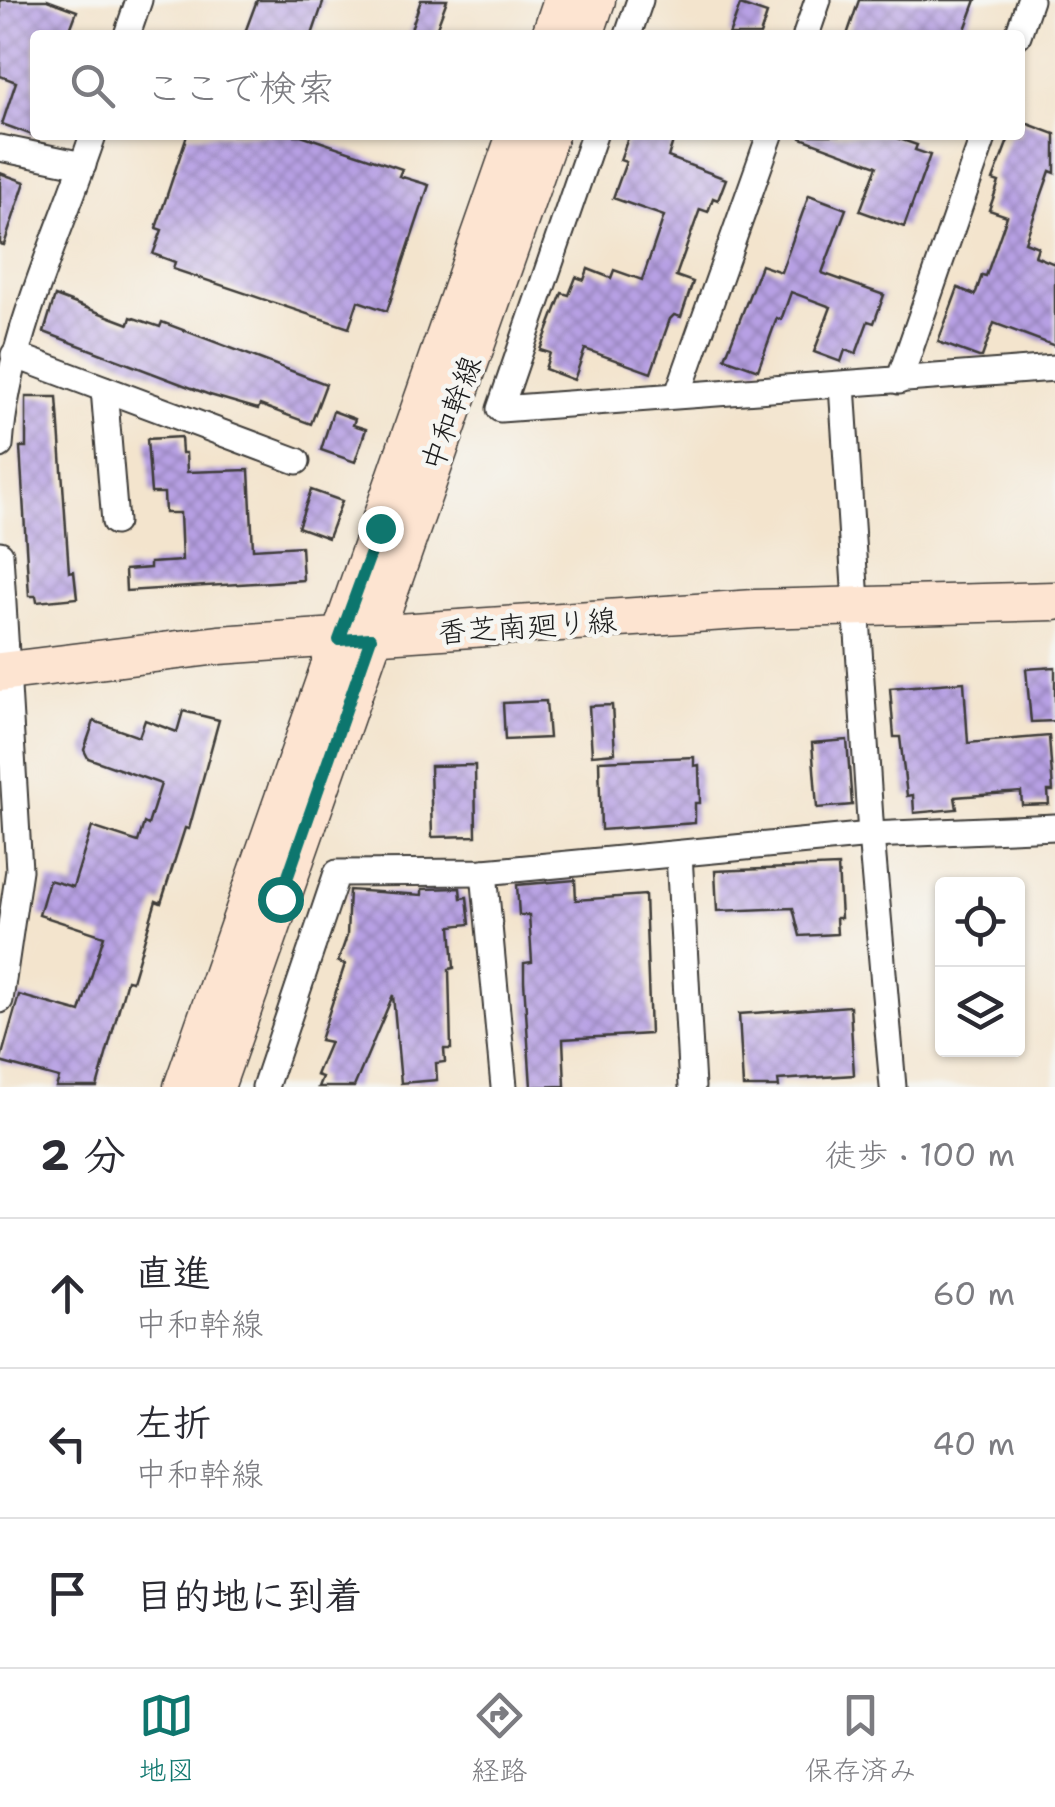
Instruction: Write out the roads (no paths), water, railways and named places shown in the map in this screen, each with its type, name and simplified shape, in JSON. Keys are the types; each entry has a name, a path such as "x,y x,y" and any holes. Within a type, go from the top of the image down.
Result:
{"main road":[{"path":"553,30 563,0"},
{"path":"586,30 596,0"},
{"name":"中和幹線","path":"215,1087 514,140"},
{"name":"中和幹線","path":"183,1087 546,140"},
{"name":"香芝南廻り線","path":"3,672 219,646 754,609 1055,601"}],"street":[{"path":"129,30 139,0"},
{"path":"630,30 640,0"},
{"path":"808,30 818,0"},
{"path":"1020,30 1030,0"},
{"path":"0,445 3,403 14,355 91,140"},
{"path":"592,140 500,409 1055,368"},
{"path":"678,394 768,140"},
{"path":"899,381 982,140"},
{"path":"0,148 83,165"},
{"path":"14,355 298,460"},
{"path":"842,385 871,835 893,1087"},
{"path":"104,389 115,522"},
{"path":"0,554 10,871 0,1000"},
{"path":"265,1087 338,873 484,872 871,835 1055,827"},
{"path":"679,854 692,1087"},
{"path":"484,872 504,1087"}]}
